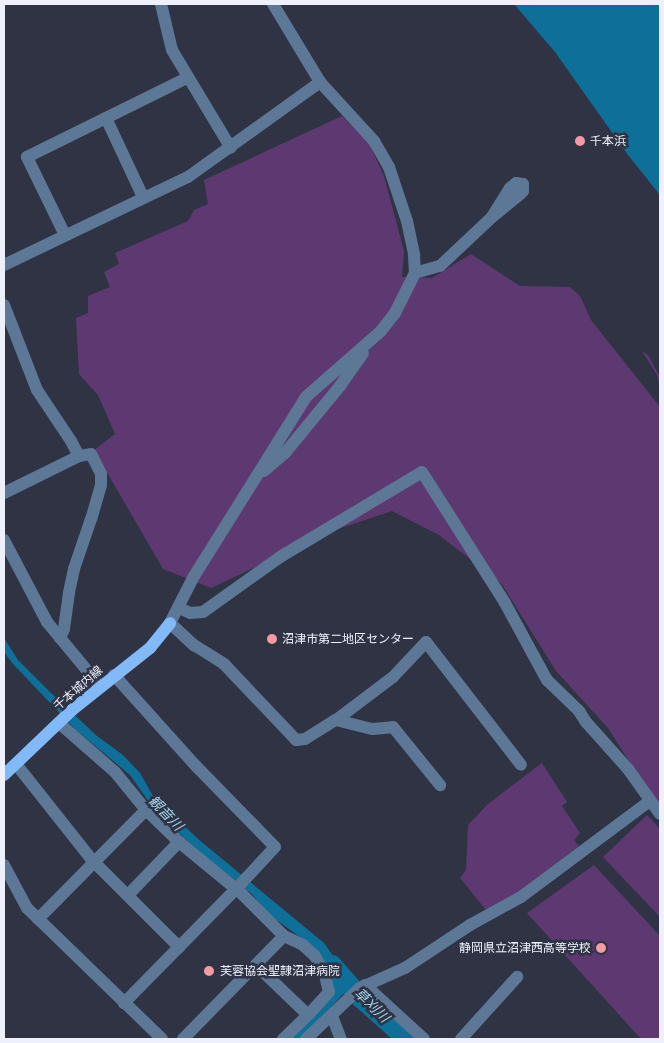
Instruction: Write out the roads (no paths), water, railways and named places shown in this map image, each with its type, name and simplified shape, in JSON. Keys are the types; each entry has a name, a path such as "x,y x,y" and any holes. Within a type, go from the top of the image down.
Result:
{"main road":[{"name":"千本城内線","path":"4,775 100,686 150,648 170,623"}],"street":[{"path":"161,4 172,50 187,78 231,148"},
{"path":"274,4 320,82 350,118 374,141 389,167 406,221 414,255 415,273 395,314 368,344 306,397 260,474 194,576 170,623 194,645 224,664 296,740 305,739 336,720 393,677 426,642 521,765"},
{"path":"65,234 28,157 187,78"},
{"path":"4,265 195,172 231,148 320,82"},
{"path":"106,118 143,198"},
{"path":"415,273 440,266 492,217"},
{"path":"4,305 36,390 71,440 79,456"},
{"path":"260,474 285,452 340,386 368,344"},
{"path":"4,493 79,456 90,454 93,456 101,474 101,485 74,569 64,629 60,638"},
{"path":"179,608 190,613 204,612 280,557 422,472 505,603 547,680 579,711 586,722 628,769 660,814"},
{"path":"4,540 38,607 60,638 100,686"},
{"path":"114,675 162,730 275,847 248,874 236,890 124,1003"},
{"path":"64,718 115,772 146,810 179,842 236,890 284,936 304,945 315,956 325,975 329,992"},
{"path":"336,720 372,729 393,727 440,785"},
{"path":"16,764 93,861 179,947"},
{"path":"306,1039 365,985 405,968 470,926 521,897 650,801"},
{"path":"38,919 93,861 146,810"},
{"path":"128,895 179,842"},
{"path":"4,865 17,892 38,919 162,1039"},
{"path":"183,1039 284,936"},
{"path":"256,965 308,1015"},
{"path":"461,1039 517,977"},
{"path":"365,985 424,1039"},
{"path":"329,992 347,1001"},
{"path":"283,1039 329,992"},
{"path":"332,1016 341,1039"}],"water":[{"path":"514,4 660,4 660,195 628,155 555,52"},
{"name":"観音川","path":"4,638 18,660 97,736 123,755 140,773 153,796 198,839 324,943 352,982 301,1039 288,1039 334,991 311,945 267,913 252,894 205,857 156,812 130,775 75,729 13,664 4,652"}],"waterway":[{"name":"草刈川","path":"332,965 361,998 407,1039"}],"place":[{"name":"千本浜","path":"580,141"},
{"name":"沼津市第二地区センター","path":"272,639"},
{"name":"静岡県立沼津西高等学校","path":"601,948"},
{"name":"芙蓉協会聖隷沼津病院","path":"209,971"}]}
